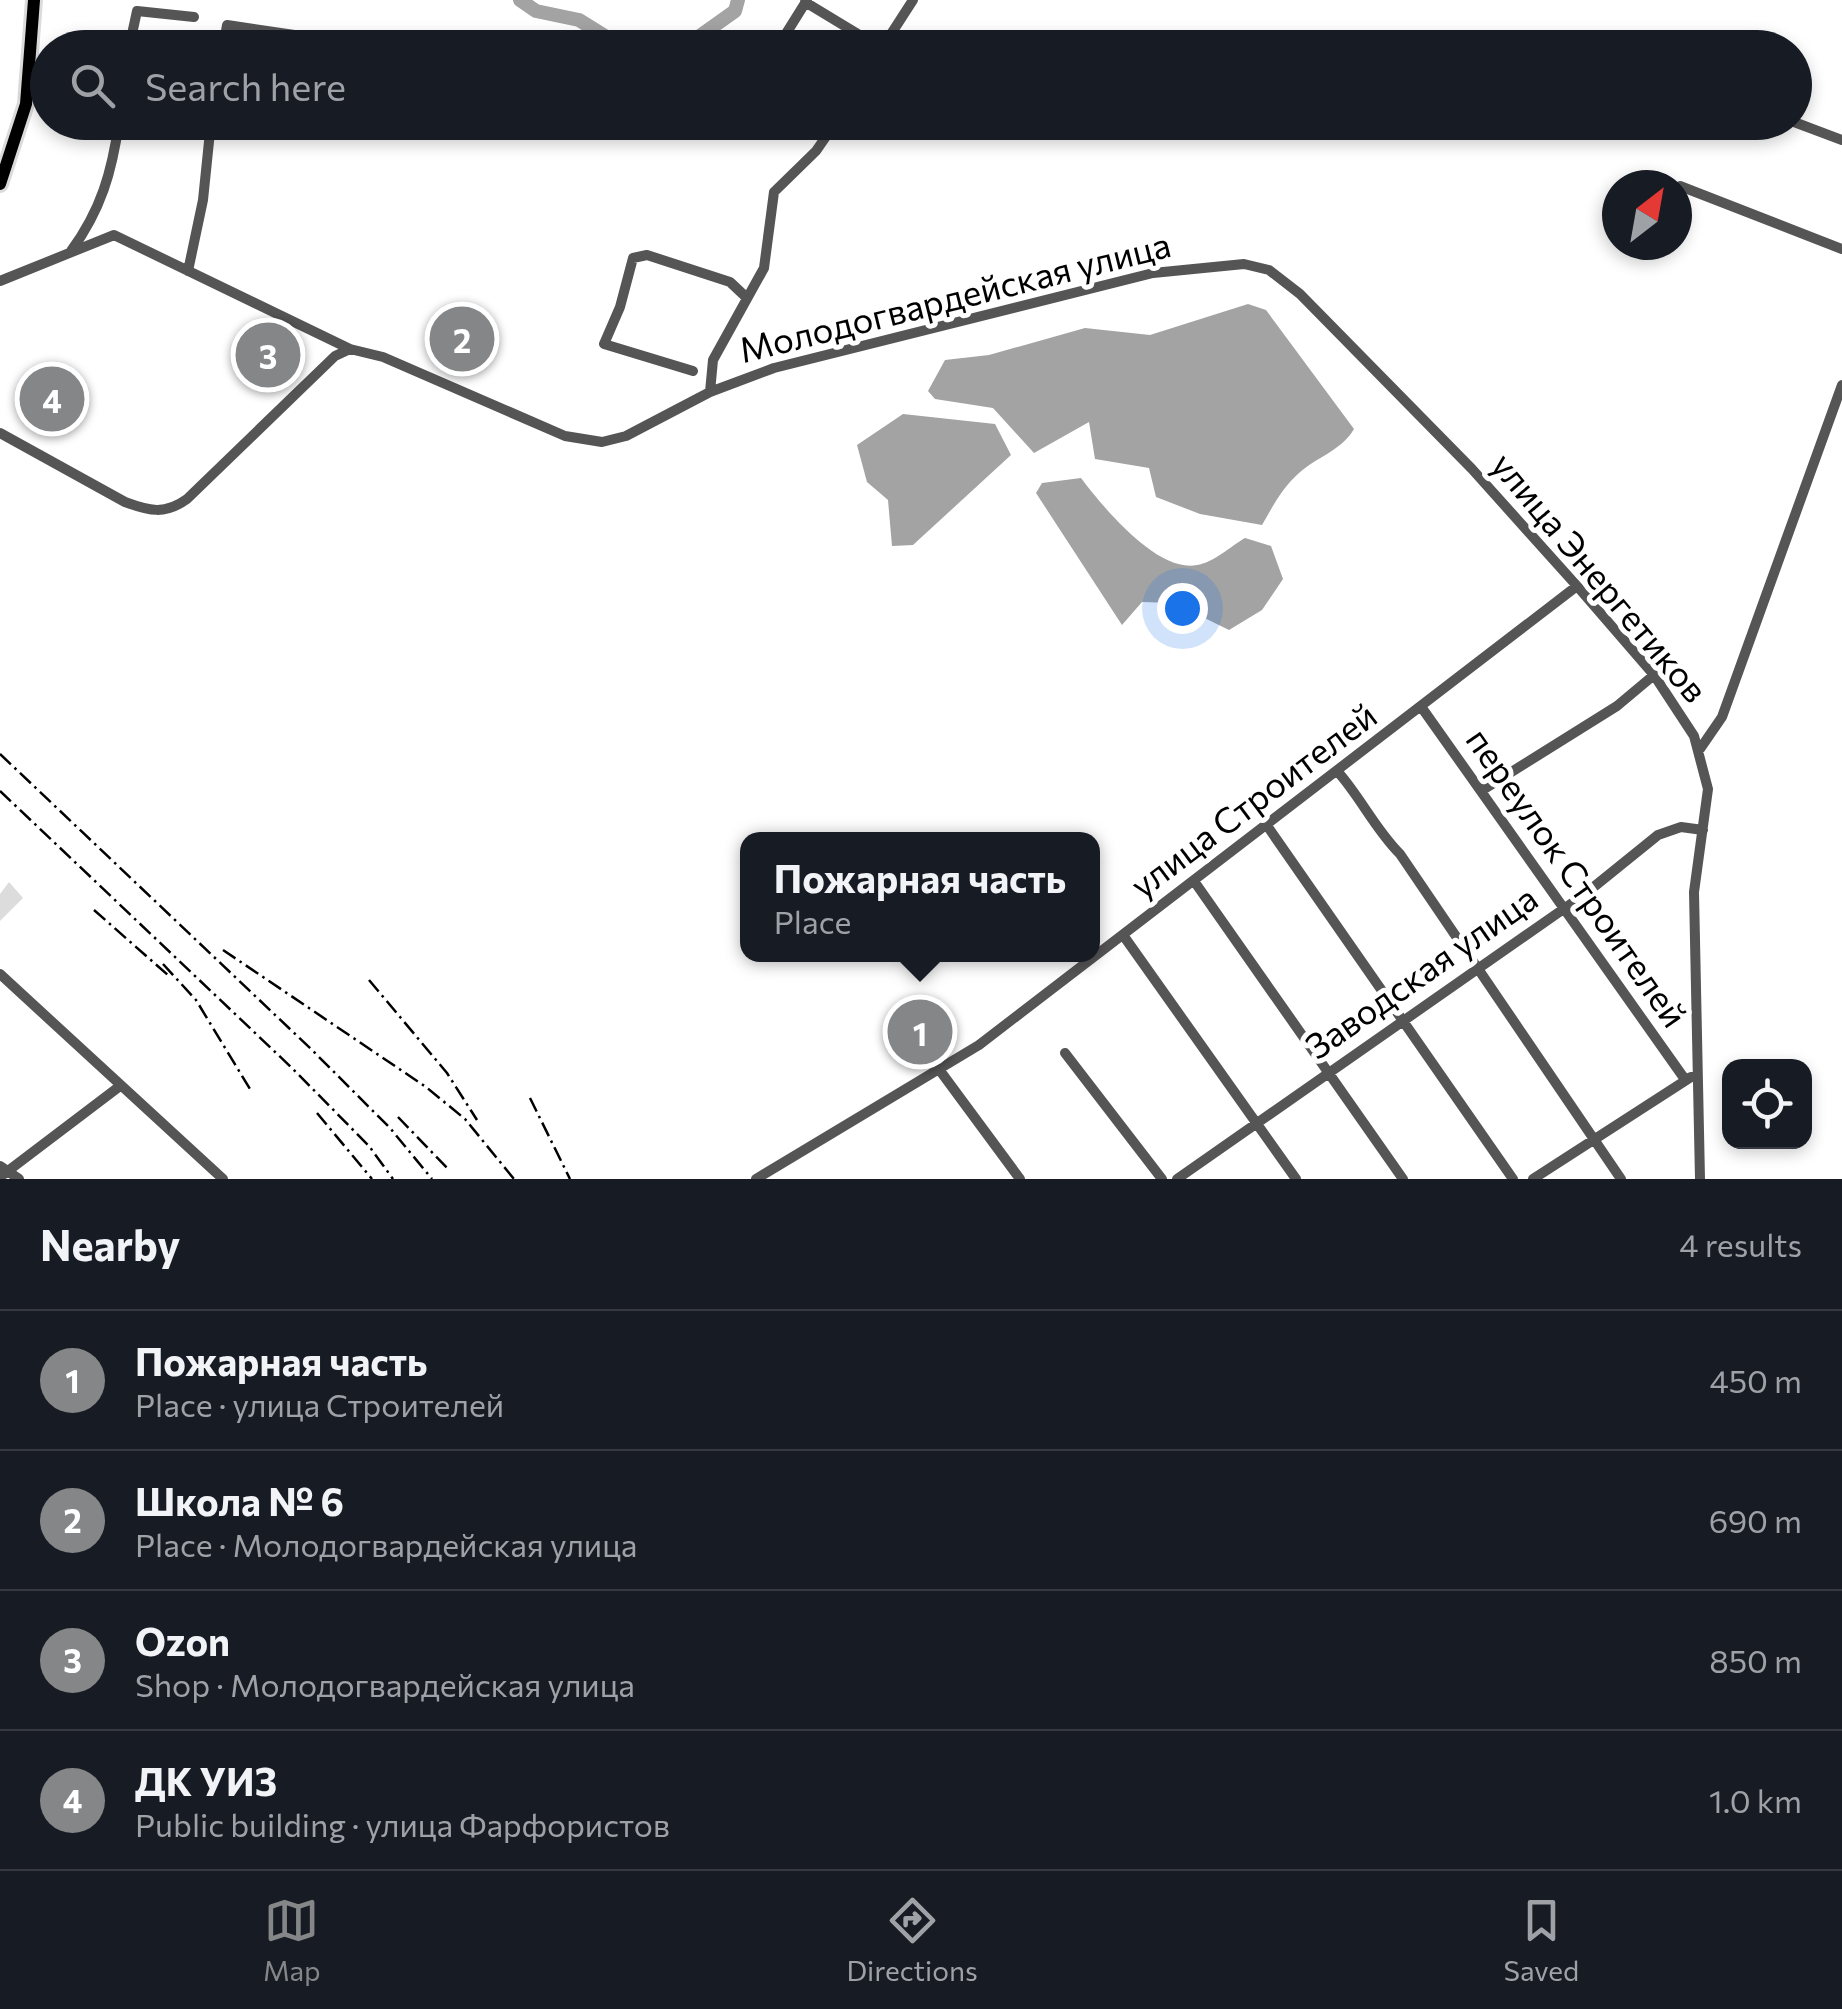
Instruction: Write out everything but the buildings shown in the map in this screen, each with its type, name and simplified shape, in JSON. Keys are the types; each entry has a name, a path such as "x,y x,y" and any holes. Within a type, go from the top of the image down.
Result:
{"main road":[{"path":"32,30 34,0"},
{"path":"0,184 26,104 30,52"}],"street":[{"path":"894,30 913,0"},
{"path":"788,30 806,1 853,30"},
{"path":"133,30 137,11 194,17"},
{"path":"226,30 227,24 266,30"},
{"path":"1812,129 1842,140"},
{"path":"70,251 94,220 112,168 116,140"},
{"path":"188,271 203,200 209,140"},
{"path":"710,392 713,360 767,257 774,192 824,140"},
{"path":"1692,191 1842,249"},
{"name":"Молодогвардейская улица","path":"0,281 114,235 350,349 383,358 587,441 626,436 710,392 790,364 1154,273 1232,264 1269,270"},
{"path":"693,370 604,344 620,307 633,258 647,255 730,282 747,298"},
{"name":"улица Энергетиков","path":"1269,270 1310,304 1472,469 1654,675 1700,749 1708,789 1694,892 1700,1179"},
{"path":"0,433 125,502 144,510 170,510 196,491 336,356 350,349"},
{"path":"1700,749 1722,718 1842,385"},
{"name":"улица Строителей","path":"1100,952 1577,586"},
{"path":"1481,791 1617,706 1654,675"},
{"name":"переулок Строителей","path":"1422,708 1684,1078"},
{"path":"1338,772 1364,802 1385,839 1400,854 1447,929 1479,969 1621,1179"},
{"path":"1268,827 1513,1179"},
{"name":"Заводская улица","path":"1177,1179 1563,909 1658,835 1682,827 1703,830"},
{"path":"1194,881 1403,1179"},
{"path":"1123,935 1296,1179"},
{"name":"улица Строителей","path":"756,1179 941,1072 1087,962"},
{"path":"0,974 223,1179"},
{"path":"1065,1053 1162,1179"},
{"path":"941,1072 1020,1179"},
{"path":"1534,1179 1684,1078 1697,1077"},
{"path":"7,1174 120,1086"}],"shaded area":[{"path":"1248,304 1266,310 1354,429 1343,443 1293,479 1262,525 1200,514 1156,497 1149,468 1095,459 1089,422 1034,453 993,408 935,399 928,391 945,360 989,355 1085,328 1150,335"},
{"path":"903,414 995,424 1011,455 913,545 892,546 888,500 867,482 857,445"},
{"path":"1081,478 1132,535 1165,559 1181,565 1203,564 1245,538 1271,546 1283,579 1262,610 1229,630 1174,603 1142,602 1122,625 1036,493 1042,483"},
{"path":"9,882 23,898 0,921 0,894"}],"waterway":[{"path":"520,0 536,11 579,20 595,30"},
{"path":"708,30 735,11 738,0"}],"railway":[{"path":"0,754 311,1049 390,1128 432,1179"},
{"path":"0,791 292,1068 369,1146 393,1179"},
{"path":"94,910 169,976"},
{"path":"223,950 426,1087 465,1119 514,1179"},
{"path":"163,964 196,1000 250,1089"},
{"path":"369,980 447,1073 477,1120"},
{"path":"530,1098 570,1179"},
{"path":"317,1113 372,1179"},
{"path":"398,1117 450,1171"}],"place":[{"name":"Школа № 6","path":"462,339"},
{"name":"Ozon","path":"268,355"},
{"name":"ДК УИЗ","path":"52,399"},
{"name":"Пожарная часть","path":"920,1032"}]}
